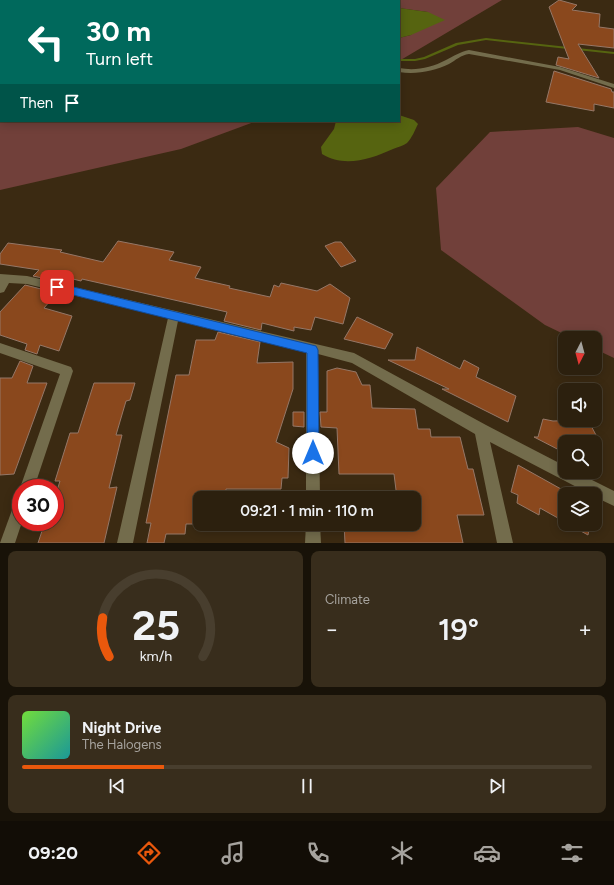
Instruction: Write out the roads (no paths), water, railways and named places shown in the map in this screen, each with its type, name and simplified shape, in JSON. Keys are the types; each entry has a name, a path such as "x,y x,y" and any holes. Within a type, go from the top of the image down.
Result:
{"street":[{"path":"400,70 416,72 443,64 461,53 469,52 523,60 582,74 602,83 614,86"},
{"path":"0,289 3,278 27,280 174,314 312,350 354,358 481,430 614,499"},
{"path":"125,543 174,314"},
{"path":"0,348 67,371 29,479"},
{"path":"312,350 313,491"},
{"path":"481,430 505,543"},
{"path":"7,543 12,529"},
{"path":"313,531 313,543"}],"waterway":[{"path":"400,60 425,58 457,44 486,39 614,53"}]}
